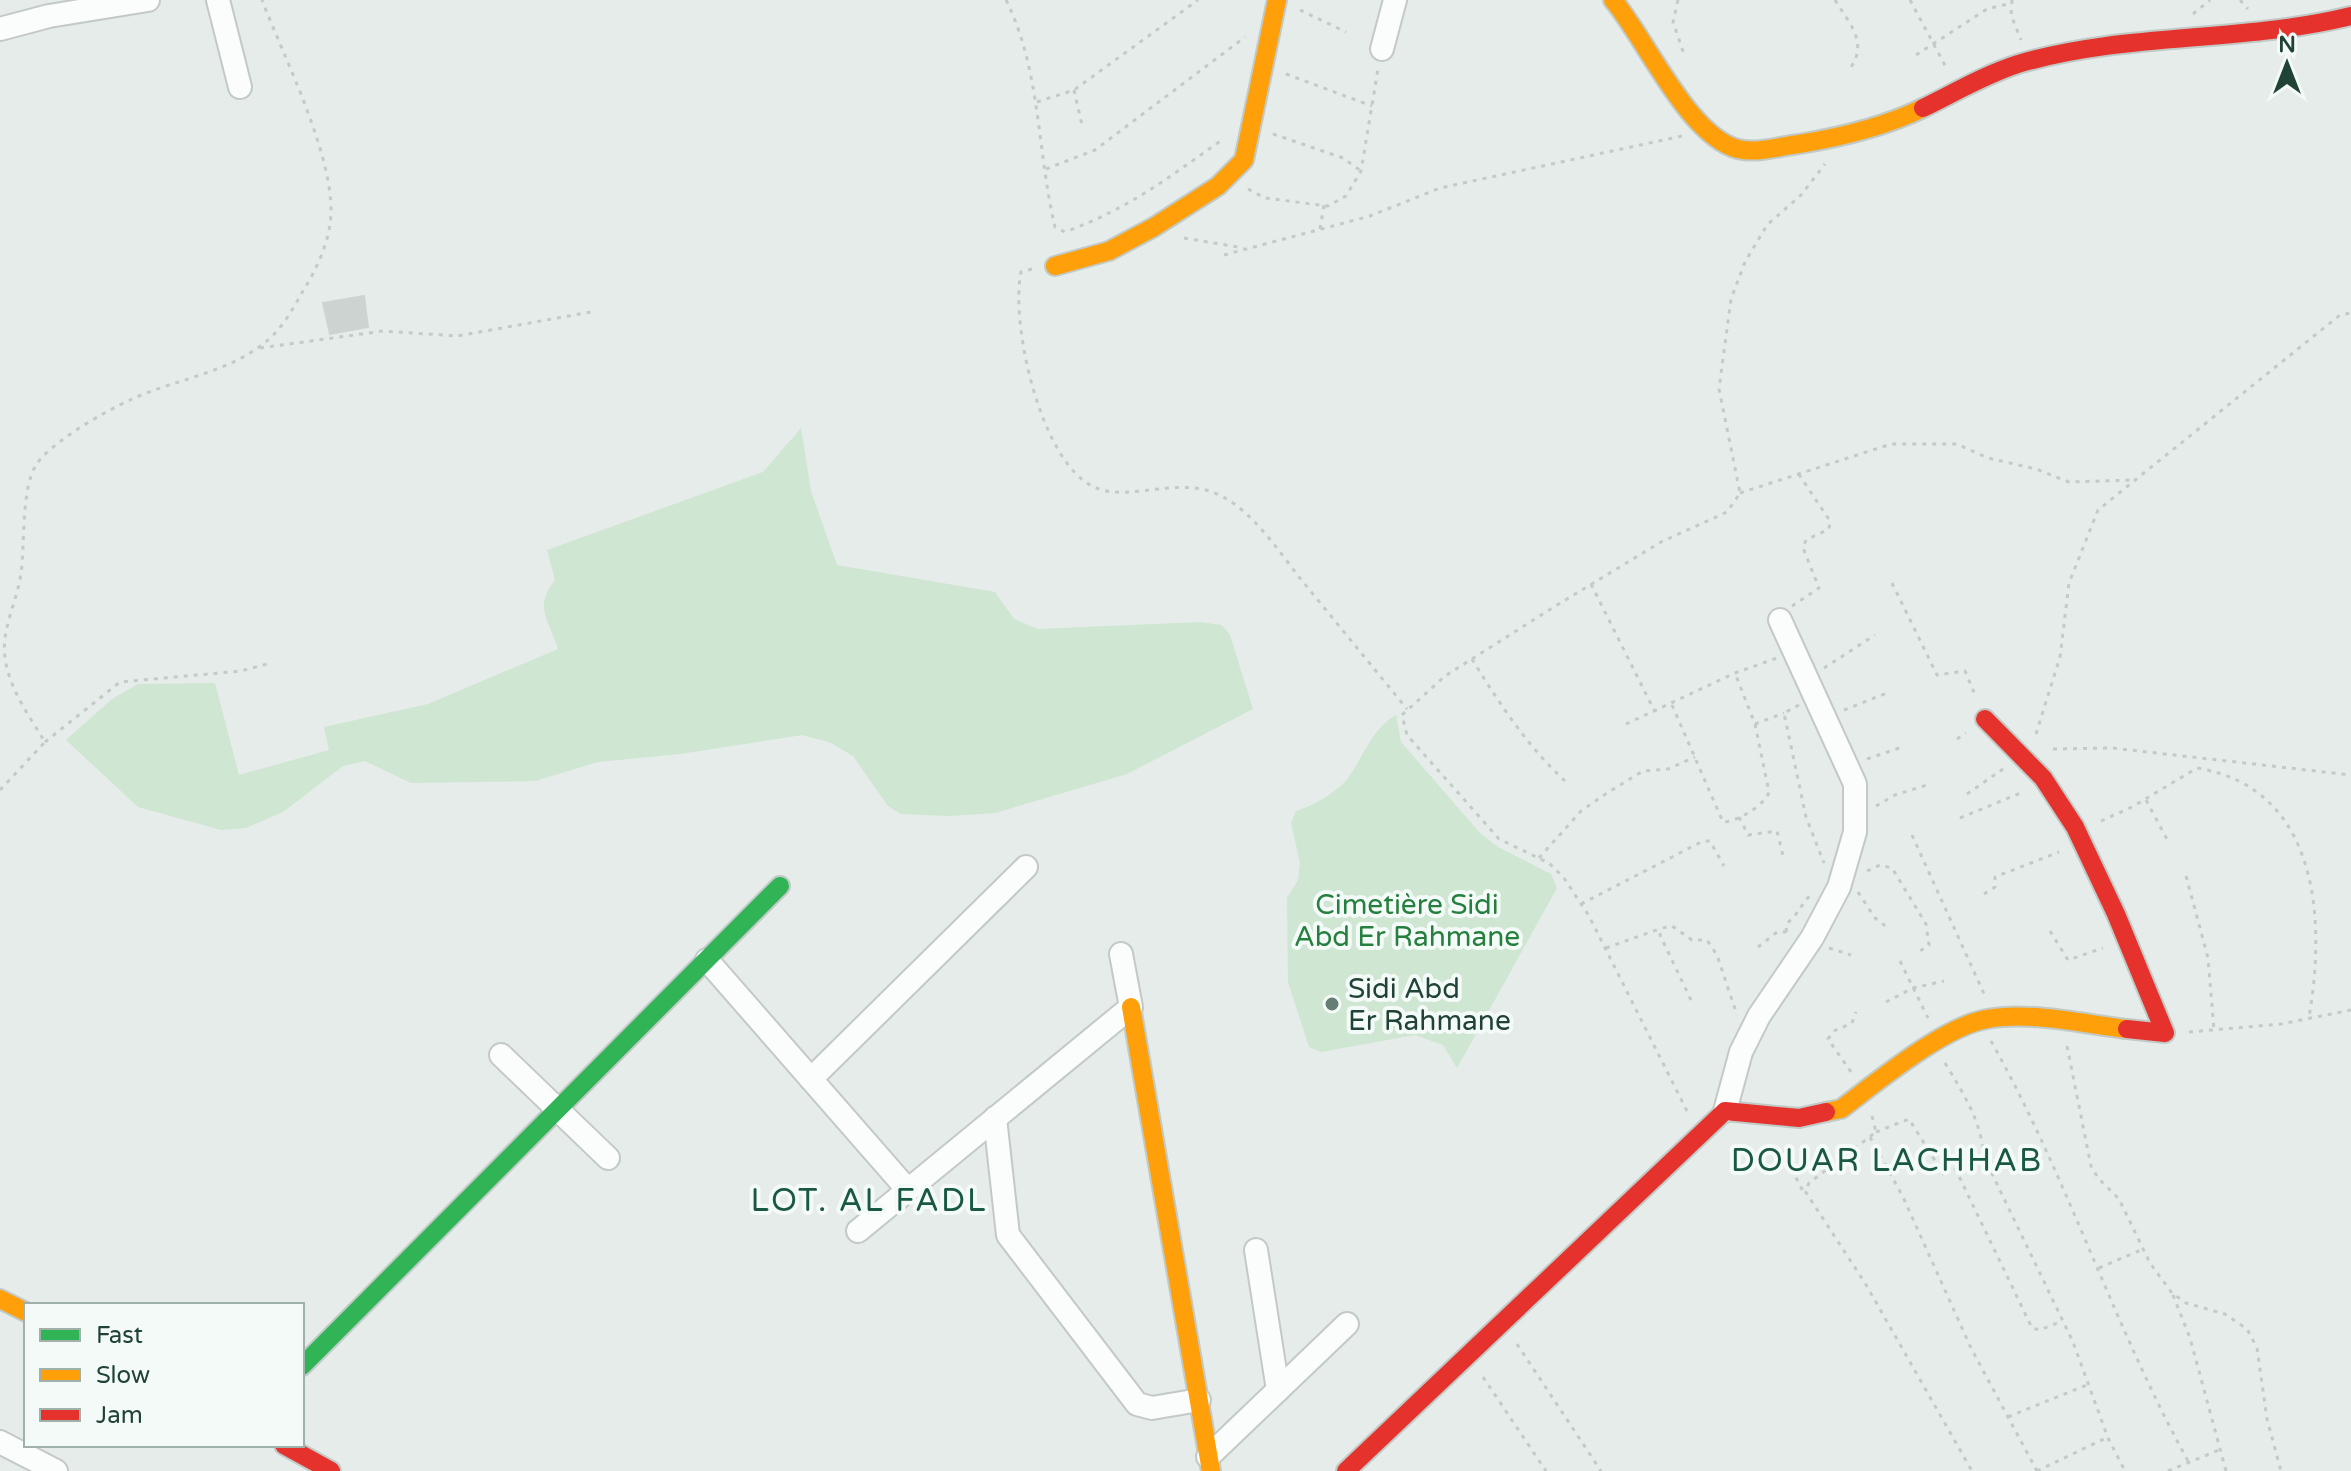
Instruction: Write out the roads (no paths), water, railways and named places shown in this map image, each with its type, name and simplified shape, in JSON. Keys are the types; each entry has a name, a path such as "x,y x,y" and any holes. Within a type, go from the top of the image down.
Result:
{"street":[{"path":"0,29 49,16 148,0"},
{"path":"218,0 240,87"},
{"path":"1382,49 1395,0"},
{"path":"1620,1 1685,102 1709,130 1728,145 1755,150 1846,137 1914,112 2030,62 2157,39 2263,34 2311,27 2351,16"},
{"path":"1055,266 1109,251 1154,227 1227,177 1244,160 1281,7"},
{"path":"1346,1471 1725,1111 1731,1083 1749,1035 1798,958 1830,889 1855,819 1855,784 1849,766 1780,620"},
{"path":"1725,1111 1799,1118 1841,1109 1935,1041 1987,1020 2062,1023 2165,1033 2078,838 2046,783 2025,757 1985,719"},
{"path":"811,1079 1026,867"},
{"path":"304,1364 780,886"},
{"path":"1121,954 1210,1464"},
{"path":"707,960 907,1189"},
{"path":"858,1231 1131,1007"},
{"path":"501,1055 608,1158"},
{"path":"995,1118 1008,1235 1137,1404 1152,1408 1199,1400"},
{"path":"1256,1250 1278,1390"},
{"path":"0,1299 24,1311"},
{"path":"1210,1464 1278,1390 1347,1324"},
{"path":"0,1442 56,1471"},
{"path":"288,1447 331,1471"}],"place":[{"name":"Sidi Abd Er Rahmane","path":"1332,1004"}],"district":[{"name":"DOUAR LACHHAB","path":"1887,1160"},
{"name":"LOT. AL FADL","path":"869,1200"}],"park label":[{"name":"Cimetière Sidi Abd Er Rahmane","path":"1407,920"}]}
